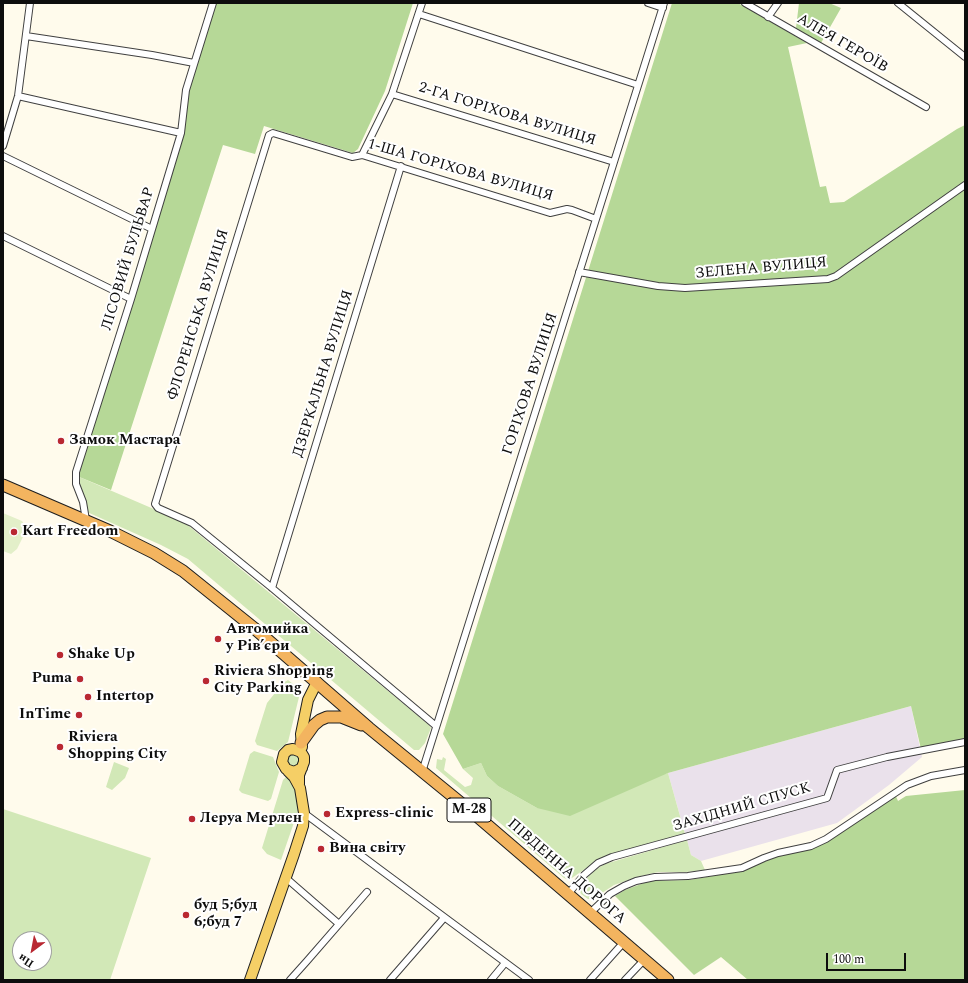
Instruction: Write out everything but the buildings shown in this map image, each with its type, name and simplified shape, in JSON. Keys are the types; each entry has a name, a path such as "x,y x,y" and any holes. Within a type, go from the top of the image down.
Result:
{"highway":[{"name":"М-28","path":"3,485 86,520 154,553 183,571 317,682 369,728"},
{"path":"301,743 314,725 327,717 341,717 369,728"},
{"name":"ПІВДЕННА ДОРОГА","path":"369,728 478,817 668,980"}],"main road":[{"path":"299,784 284,767 282,762 284,754 297,740 302,727 308,700 317,682"},
{"path":"250,980 303,826 304,813 299,784 299,775 304,762 301,743 302,727"},
{"path":"288,750 296,750 301,752 304,757"},
{"path":"288,771 294,772 302,768"}],"street":[{"path":"3,146 18,96 30,3"},
{"name":"ЛІСОВИЙ БУЛЬВАР","path":"86,520 83,502 76,484 76,472 182,133 186,90 212,3"},
{"path":"362,155 392,94 422,3"},
{"path":"648,3 664,5"},
{"name":"АЛЕЯ ГЕРОЇВ","path":"745,3 926,107"},
{"path":"768,17 778,3"},
{"path":"898,3 965,57"},
{"name":"ГОРІХОВА ВУЛИЦЯ","path":"422,772 664,5"},
{"path":"419,14 638,85"},
{"path":"26,36 152,54 194,63"},
{"name":"2-ГА ГОРІХОВА ВУЛИЦЯ","path":"392,94 614,162"},
{"path":"18,96 182,133"},
{"name":"1-ША ГОРІХОВА ВУЛИЦЯ","path":"270,133 352,156 362,155 401,166 550,213 567,209 596,219"},
{"name":"ФЛОРЕНСЬКА ВУЛИЦЯ","path":"270,133 155,504 158,508 192,523 272,588"},
{"path":"3,156 152,229"},
{"name":"ДЗЕРКАЛЬНА ВУЛИЦЯ","path":"272,588 401,166"},
{"name":"ЗЕЛЕНА ВУЛИЦЯ","path":"579,272 658,286 685,288 828,279 836,276 965,185"},
{"path":"3,236 131,299"},
{"path":"272,588 436,726"},
{"name":"ЗАХІДНИЙ СПУСК","path":"568,894 584,875 598,863 612,857 827,798 837,770 887,757 965,742"},
{"path":"590,913 610,894 636,881 655,877 688,876 742,868 778,853 811,846 826,839 907,785 931,776 965,770"},
{"path":"304,813 529,980"},
{"path":"286,878 339,924"},
{"path":"290,980 367,892"},
{"path":"390,980 444,918"},
{"path":"590,980 624,942"},
{"path":"625,980 644,960"},
{"path":"491,980 505,963"}],"shaded area":[{"path":"911,706 922,757 889,785 837,823 701,861 691,855 668,773"}],"green space":[{"path":"216,3 413,3 385,91 358,149 353,153 264,126 255,154 223,145 111,490 77,476 183,133 188,94"},
{"path":"672,3 738,3 807,43 788,47 820,187 826,186 830,203 844,202 965,125 965,740 921,749 911,706 668,773 570,816 537,808 498,786 487,776 481,763 463,769 443,734"},
{"path":"799,3 829,3 841,8 821,43 796,28"},
{"path":"77,476 184,522 429,725 431,728 425,743 419,750 414,750 188,559 161,545 87,512"},
{"name":"Kart Freedom","path":"3,513 22,521 24,524 24,535 17,549 11,554 3,551"},
{"path":"288,680 297,687 299,697 288,742 277,751 257,745 255,741 267,703 283,683"},
{"path":"254,751 273,757 279,772 271,799 268,801 242,793 239,790 250,754"},
{"path":"295,751 302,761 292,770 284,756"},
{"path":"443,757 446,759 444,770 465,787 471,785 473,778 463,769 481,763 487,776 498,786 537,808 668,773 685,834 598,860 569,880 564,878 436,768 437,759 442,760"},
{"path":"114,762 129,768 125,778 112,790 106,787"},
{"path":"287,776 291,777 297,794 298,811 281,860 267,854 262,848 283,780"},
{"path":"965,790 965,980 748,980 721,957 694,975 615,896 625,890 649,881 689,880 741,871 775,855 809,848 895,794 898,801 906,796"},
{"path":"3,809 151,858 110,980 3,980"},
{"path":"687,840 691,855 701,861 705,870 658,872 641,876 614,885 593,899 588,899 581,894 580,891 587,878 595,870 605,864"}],"place":[{"name":"Замок Мастара","path":"61,441"},
{"name":"Kart Freedom","path":"14,532"},
{"name":"Автомийка у Рівʼєри","path":"218,639"},
{"name":"Shake Up","path":"60,655"},
{"name":"Puma","path":"80,679"},
{"name":"Riviera Shopping City Parking","path":"206,681"},
{"name":"Intertop","path":"88,697"},
{"name":"InTime","path":"79,715"},
{"name":"Riviera Shopping City","path":"60,747"},
{"name":"Express-clinic","path":"327,814"},
{"name":"Леруа Мерлен","path":"192,819"},
{"name":"Вина світу","path":"321,849"},
{"name":"буд 5;буд 6;буд 7","path":"186,915"}]}
